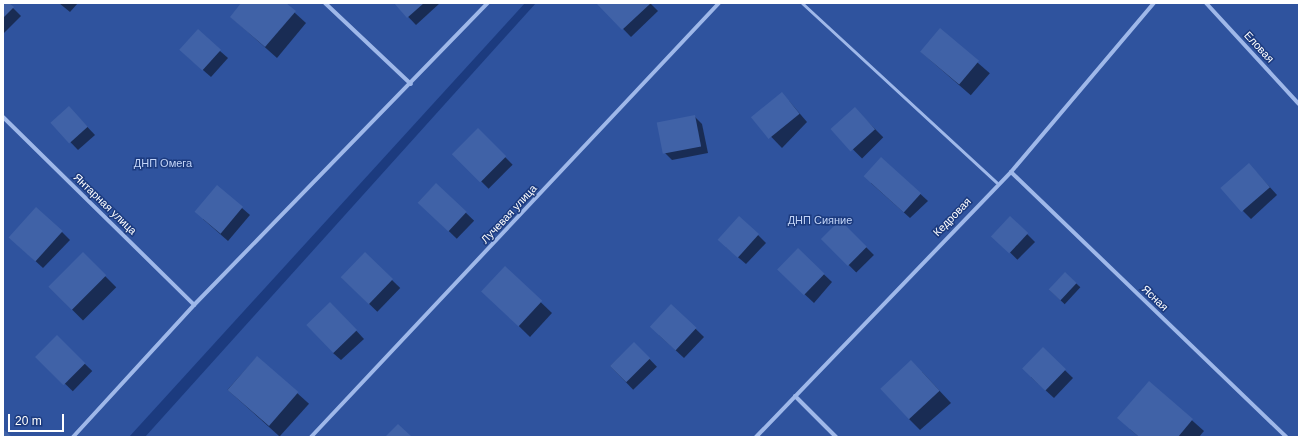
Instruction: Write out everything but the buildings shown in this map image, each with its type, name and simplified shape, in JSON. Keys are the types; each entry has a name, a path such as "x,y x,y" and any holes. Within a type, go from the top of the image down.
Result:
{"street":[{"path":"325,3 411,84"},
{"path":"73,437 194,305 411,84 488,3"},
{"name":"Лучевая улица","path":"311,437 719,3"},
{"name":"Кедровая","path":"756,437 997,183 1011,172 1154,3"},
{"name":"Еловая","path":"1206,3 1299,104"},
{"name":"Янтарная улица","path":"3,117 194,305"},
{"name":"Ясная","path":"1011,172 1286,437"},
{"path":"795,396 836,437"}],"lane":[{"path":"802,3 997,183"}],"green space":[{"name":"ДНП Омега","path":"3,3 525,3 129,437 3,437"},
{"name":"ДНП Сияние","path":"536,3 1299,3 1299,437 145,437"}]}
